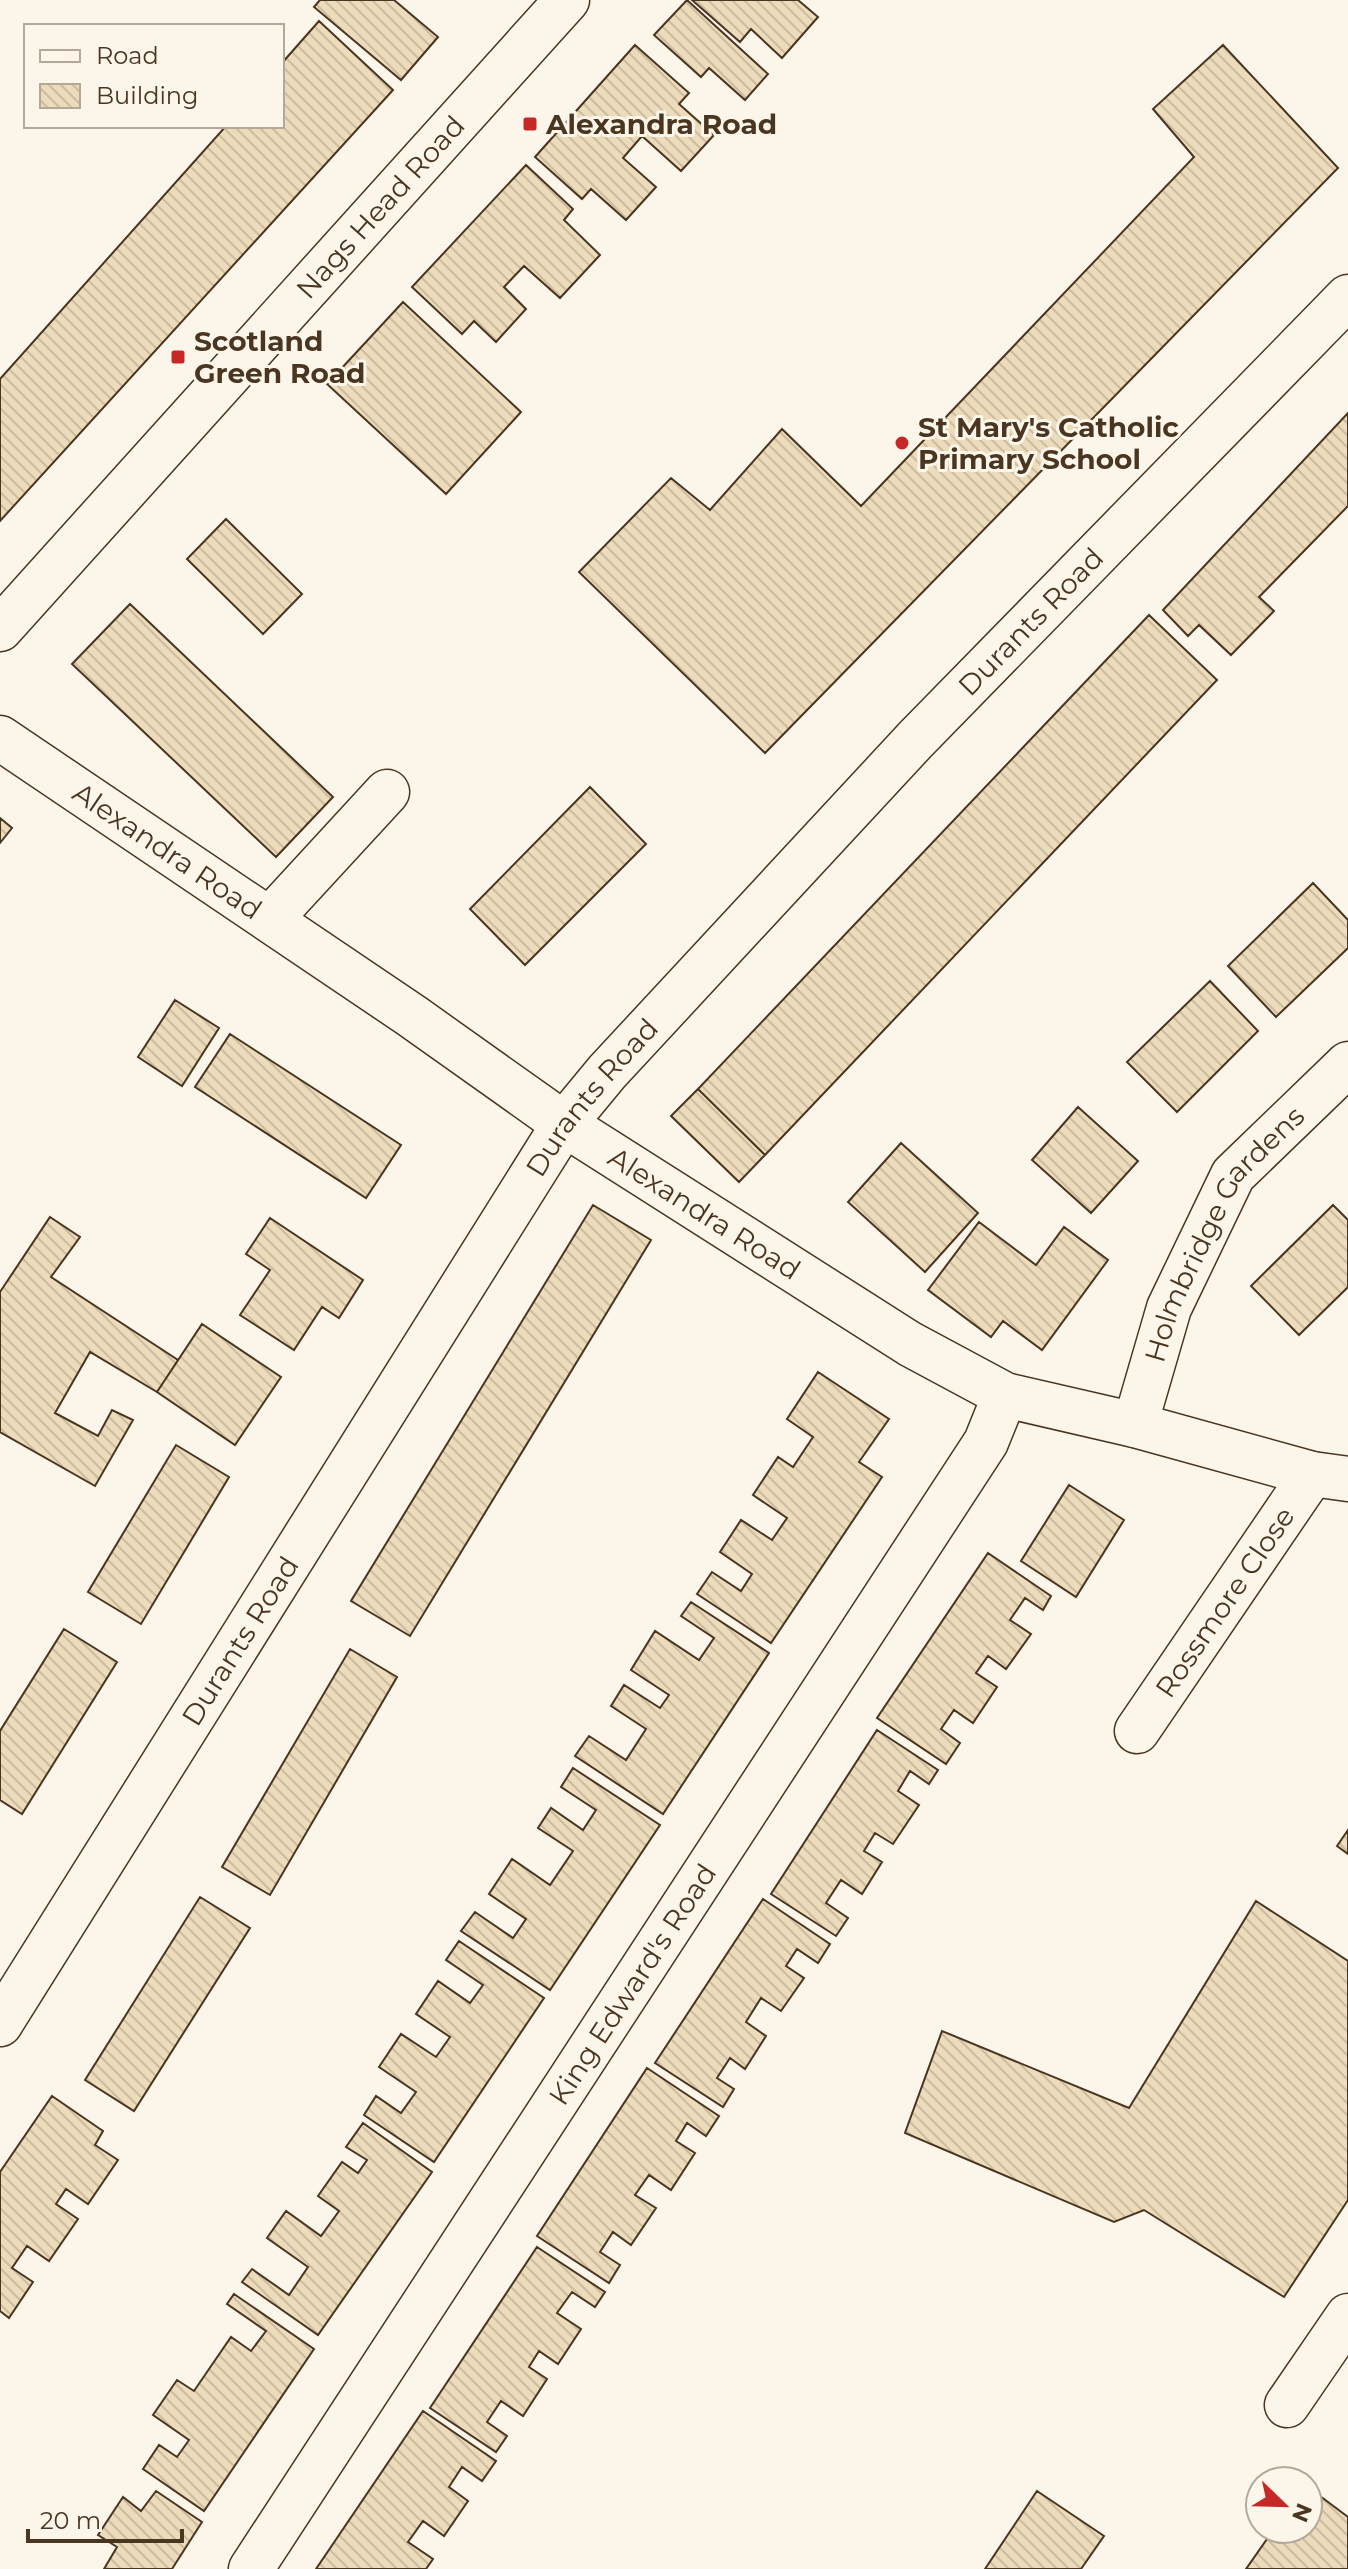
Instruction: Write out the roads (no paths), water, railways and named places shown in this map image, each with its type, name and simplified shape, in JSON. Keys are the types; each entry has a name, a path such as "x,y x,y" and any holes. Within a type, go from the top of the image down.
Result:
{"street":[{"name":"Nags Head Road","path":"0,629 567,0"},
{"name":"Durants Road","path":"0,2024 564,1124 607,1072 915,740 1348,297"},
{"name":"Alexandra Road","path":"16,750 270,919 564,1124 910,1344 1005,1395 1330,1476"},
{"path":"270,919 387,792"},
{"name":"Holmbridge Gardens","path":"1135,1425 1169,1308 1233,1175 1348,1064"},
{"name":"King Edward's Road","path":"251,2569 978,1456 1005,1395"},
{"name":"Rossmore Close","path":"1137,1731 1330,1476"},
{"path":"1287,2405 1348,2316"}],"place":[{"name":"Alexandra Road","path":"530,124"},
{"name":"Scotland Green Road","path":"178,357"},
{"name":"St Mary's Catholic Primary School","path":"902,443"}]}
